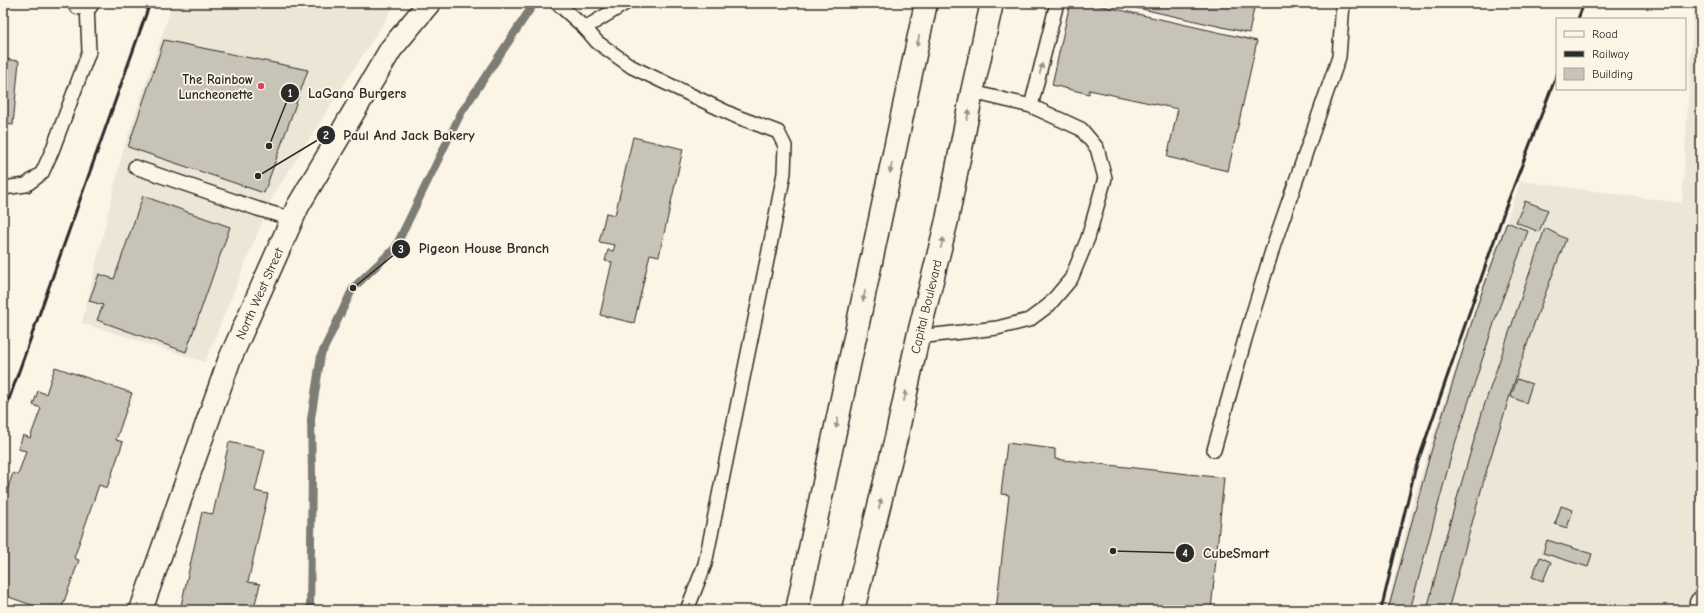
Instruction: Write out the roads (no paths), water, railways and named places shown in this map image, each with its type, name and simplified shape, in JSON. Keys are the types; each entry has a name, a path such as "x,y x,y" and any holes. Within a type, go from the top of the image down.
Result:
{"main road":[{"name":"North West Street","path":"141,610 229,361 298,206 390,49 429,3"},
{"path":"797,610 926,3"},
{"name":"Capital Boulevard","path":"853,610 897,434 918,337 947,220 972,92 992,3"},
{"path":"859,610 864,568 873,532"},
{"path":"1701,603 1701,610"}],"lane":[{"path":"3,188 26,185 42,173 52,151 89,52 83,3"},
{"path":"557,3 586,28 597,42 632,66 735,116 778,132 785,146 784,173 774,226 705,564 687,610"},
{"path":"586,28 626,3"},
{"path":"1031,106 1057,3"},
{"path":"1214,450 1245,339 1275,241 1340,57 1343,3"},
{"path":"918,337 997,328 1029,320 1048,305 1071,279 1088,238 1104,178 1097,148 1081,128 1031,106 972,92"},
{"path":"135,167 292,220"}],"waterway":[{"path":"310,610 312,474 311,419 321,355 353,288 395,248 461,113 533,5"}],"railway":[{"path":"3,416 150,3"},
{"path":"1578,18 1584,3"},
{"path":"1381,610 1415,470 1505,209 1556,77"}],"place":[{"name":"The Rainbow Luncheonette","path":"261,86"},
{"name":"LaGana Burgers","path":"269,146"},
{"name":"Paul And Jack Bakery","path":"258,176"},
{"name":"Pigeon House Branch","path":"353,288"},
{"name":"CubeSmart","path":"1113,551"}]}
